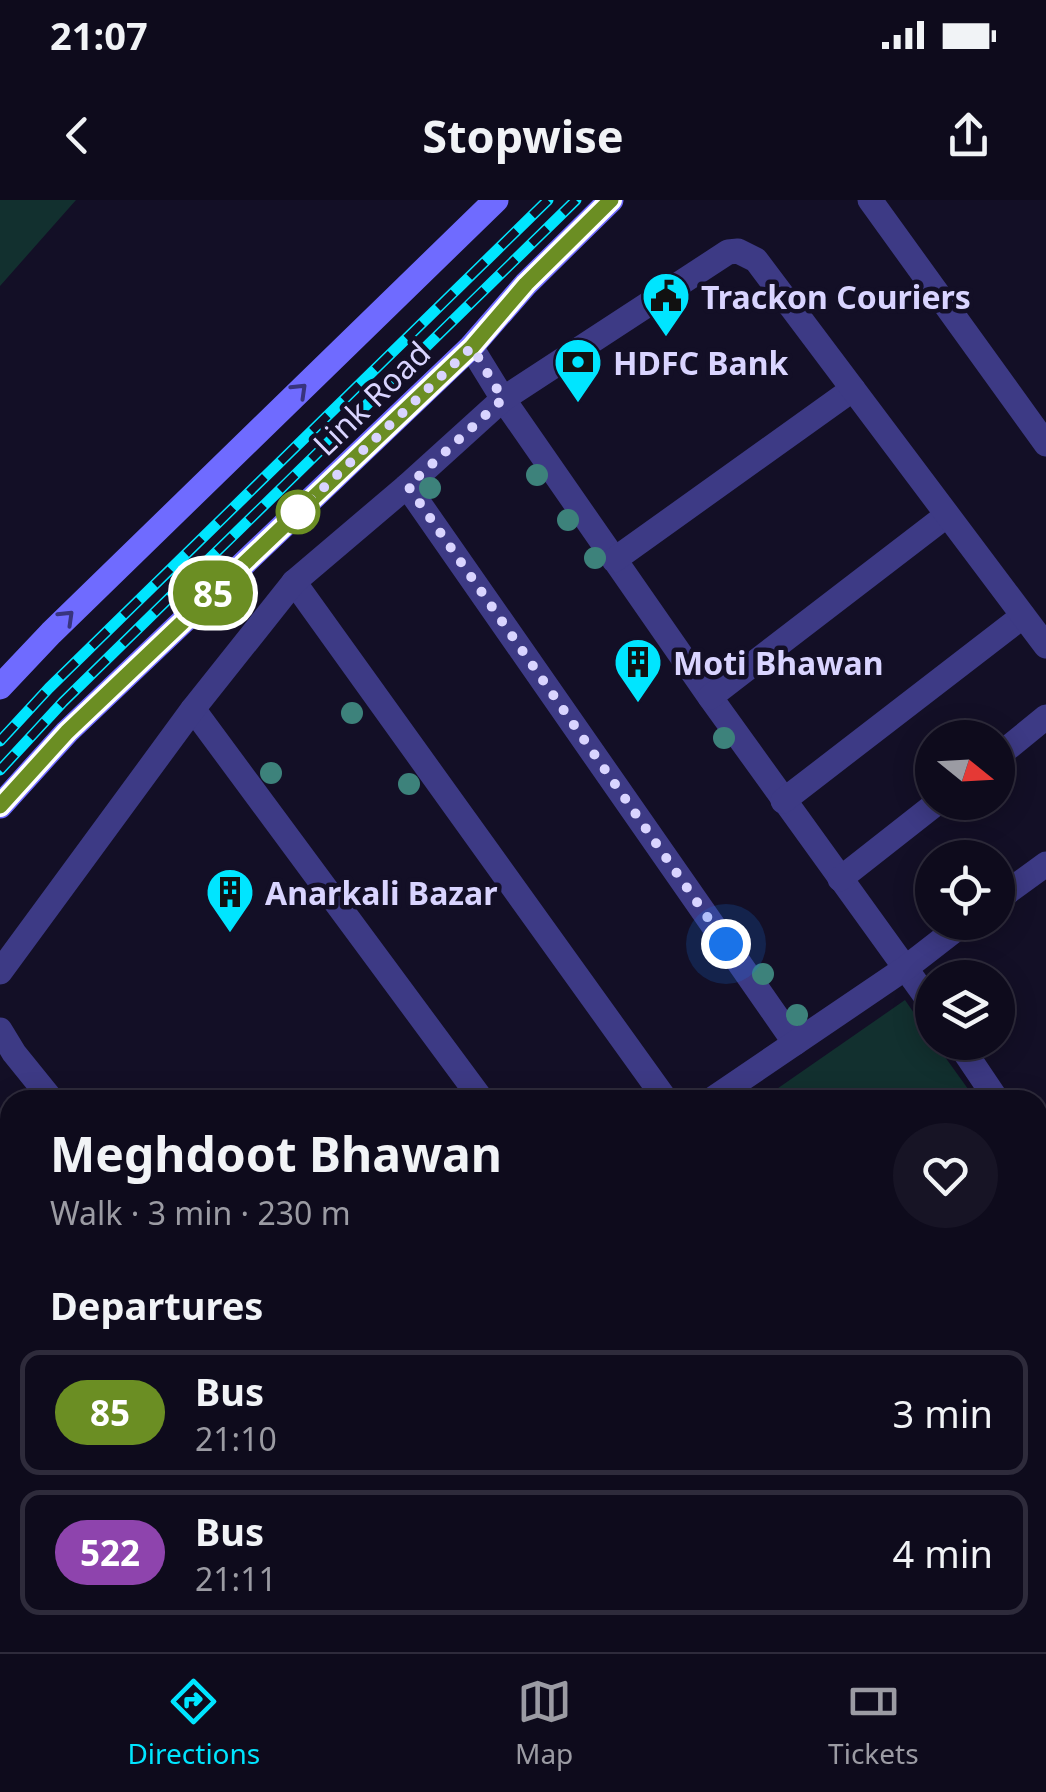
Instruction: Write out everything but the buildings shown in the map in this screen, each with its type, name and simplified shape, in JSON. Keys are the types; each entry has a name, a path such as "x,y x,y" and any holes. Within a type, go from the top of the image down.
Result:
{"main road":[{"name":"Link Road","path":"0,688 65,619 496,200"},
{"name":"Link Road","path":"0,806 67,732 472,347 526,284 611,200"}],"street":[{"path":"870,200 1046,444"},
{"path":"0,972 193,709 294,582 503,399 728,252 738,251 756,260 1046,646"},
{"path":"472,347 503,399 710,698 915,979"},
{"path":"614,560 852,389"},
{"path":"408,486 795,1043"},
{"path":"710,698 947,515"},
{"path":"294,582 659,1090"},
{"path":"783,801 1023,616"},
{"path":"193,709 475,1090"},
{"path":"1015,743 1046,718"},
{"path":"840,880 915,820"},
{"path":"1015,886 1046,864"},
{"path":"726,1090 941,940"},
{"path":"0,1030 44,1090"},
{"path":"970,1060 990,1090"}],"green space":[{"path":"0,200 76,200 0,286"},
{"path":"905,1000 915,1014 915,1060 947,1060 969,1090 775,1090"}],"railway":[{"path":"0,741 49,688 548,200"},
{"path":"0,770 63,702 576,200"}],"bus line":[{"name":"85","path":"0,806 67,732 472,347 526,284 611,200"}],"place":[{"name":"Trackon Couriers","path":"666,338"},
{"name":"HDFC Bank","path":"578,404"},
{"name":"Moti Bhawan","path":"638,704"},
{"name":"Anarkali Bazar","path":"230,934"}],"route":[{"path":"298,512 472,347 503,399 408,486 726,944"}]}
